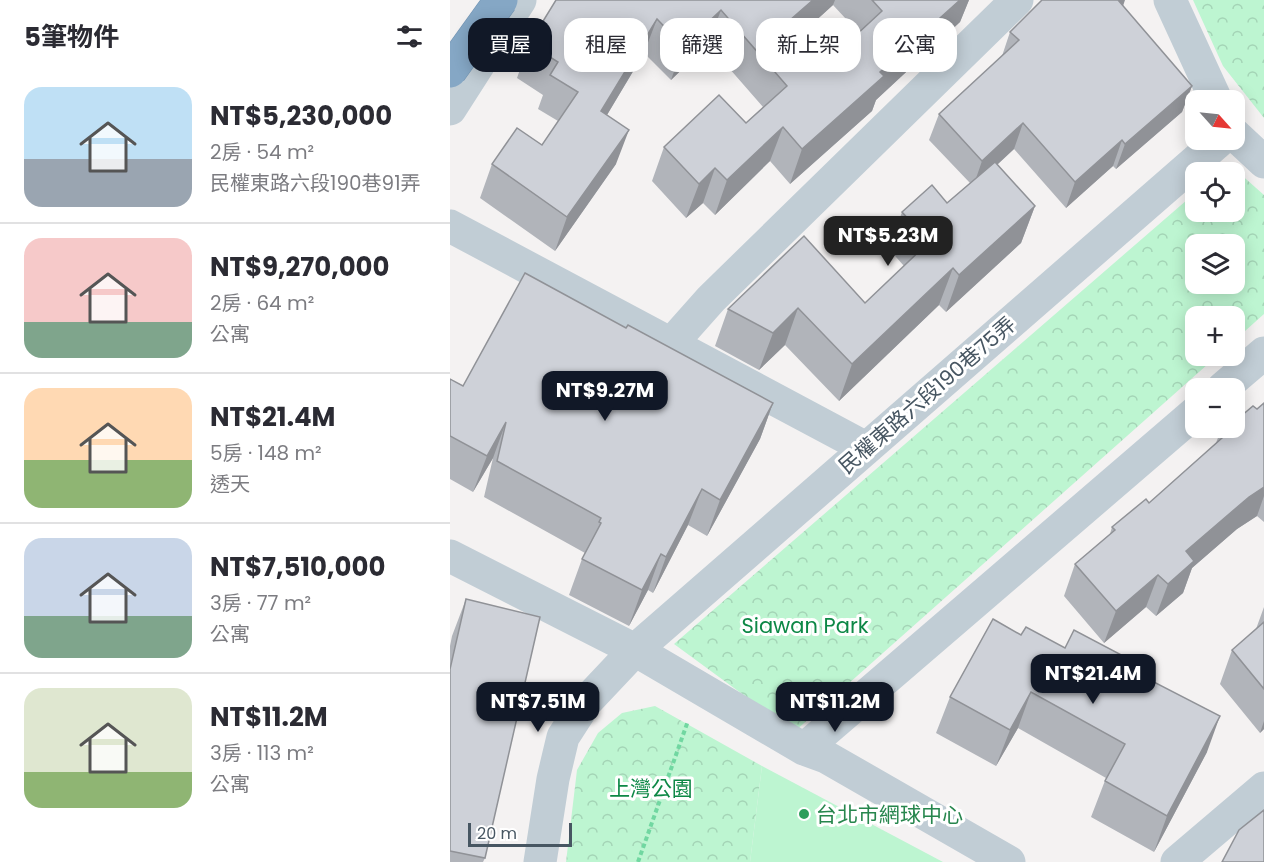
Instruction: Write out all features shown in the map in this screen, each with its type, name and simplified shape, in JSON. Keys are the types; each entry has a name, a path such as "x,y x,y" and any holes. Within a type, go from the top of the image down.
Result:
{"highway":[{"path":"450,71 501,0"}],"street":[{"path":"450,109 520,0"},
{"path":"671,344 711,299 1017,0"},
{"path":"1170,0 1211,90"},
{"path":"1245,144 1264,162"},
{"name":"民權東路六段190巷75弄","path":"540,862 550,790 563,737 585,703 635,650 1209,150"},
{"path":"450,226 866,448"},
{"path":"1235,378 1264,353"},
{"path":"804,749 1185,421"},
{"path":"450,556 635,650 804,749 826,757 1009,862"},
{"path":"1177,862 1264,788"}],"path":[{"path":"638,862 700,687"}],"green space":[{"path":"1193,0 1264,0 1264,118 1245,94 1245,90 1242,90 1223,66"},
{"name":"Siawan Park","path":"1245,178 1264,195 1264,314 1245,331 1245,306 1185,306 1185,366 1206,366 1192,378 1185,378 1185,384 794,732 674,644 1185,202 1185,222 1245,222"},
{"name":"上灣公園","path":"655,706 762,766 750,862 566,862 577,770 598,733 622,713"},
{"name":"台北市網球中心","path":"762,766 943,862 750,862"}],"building":[{"path":"556,0 813,0 792,18 756,18 756,50 744,36 744,18 728,18 721,10 713,18 660,18 660,22 657,19 648,34 648,18 564,18 564,72 625,72 601,111 629,130 567,217 492,164 517,128 542,145 578,92 550,75 558,62 552,58 552,18 545,18"},
{"path":"872,0 960,0 940,18 874,18 882,11"},
{"path":"1042,0 1118,0 1192,86 1125,144 1122,140 1075,182 1023,123 982,161 939,114 1019,40 1010,32"},
{"path":"873,19 873,72 880,72 884,76 802,149 783,127 727,180 715,168 699,184 664,147 719,95 746,123 787,86 775,72 861,72 861,30"},
{"path":"995,162 1035,206 959,275 953,268 852,364 798,308 773,333 728,309 804,236 865,303 929,242 902,212 932,185 947,203"},
{"path":"525,273 626,328 628,325 773,403 720,500 702,489 666,557 661,554 642,590 582,559 601,523 599,522 601,518 497,461 506,422 487,456 450,436 450,379 463,386"},
{"path":"1264,403 1264,487 1186,551 1194,561 1168,584 1158,575 1116,611 1075,564 1115,530 1112,527 1146,499 1149,503 1222,438 1245,438 1245,413 1253,406 1257,409"},
{"path":"466,599 540,617 485,858 450,851 450,669"},
{"path":"993,619 1021,635 1026,627 1065,648 1074,630 1148,669 1144,677 1220,716 1167,816 1105,781 1125,744 1031,692 1010,730 950,697"},
{"path":"1264,622 1264,689 1232,650"},
{"path":"1264,810 1264,862 1222,862 1239,830"}],"place":[{"name":"台北市網球中心","path":"804,814"}]}
